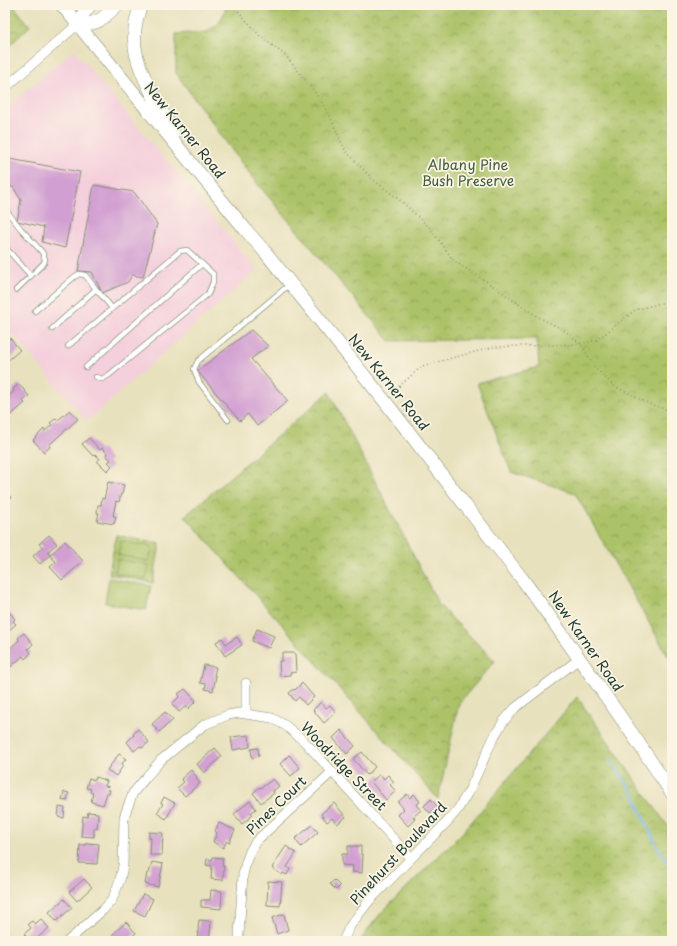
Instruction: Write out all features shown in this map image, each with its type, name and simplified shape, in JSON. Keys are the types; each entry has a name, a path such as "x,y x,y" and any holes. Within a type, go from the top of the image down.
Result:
{"main road":[{"name":"New Karner Road","path":"62,5 384,400 545,610 672,793"},
{"path":"90,5 78,24 94,23 101,20 117,5"},
{"path":"141,5 134,35 138,61 143,75 186,158"}],"street":[{"path":"5,88 78,24"},
{"name":"Pinehurst Boulevard","path":"343,941 350,926 369,901 458,810 503,722 515,708 579,659"},
{"path":"246,683 246,714"},
{"name":"Woodridge Street","path":"68,941 112,900 120,880 123,866 124,817 133,793 161,760 204,725 228,715 239,713 272,718 286,726 305,742 411,858"},
{"name":"Pines Court","path":"239,935 243,875 246,862 256,841 332,772"}],"lane":[{"path":"5,209 42,252 45,259 44,263 16,290"},
{"path":"5,247 31,276"},
{"path":"68,346 180,251 187,250 213,274 213,282 208,294 109,375 102,379 96,378"},
{"path":"86,367 202,264"},
{"path":"35,311 79,274 85,275 112,308"},
{"path":"228,420 199,382 194,369 198,361 290,284"},
{"path":"52,329 96,289"}],"path":[{"path":"233,5 260,36 286,56 309,85 328,112 345,150 371,178 402,202 429,227 454,261 538,317 564,330 581,344 596,369 614,386 652,405 672,411"},
{"path":"384,400 422,366 494,347 581,344 597,340 635,310 672,300"}],"shaded area":[{"path":"74,50 257,270 87,421 5,325 5,109"}],"green space":[{"path":"5,5 13,5 30,26 5,50"},
{"name":"Albany Pine Bush Preserve","path":"226,5 672,5 672,663 575,493 511,472 477,383 539,367 537,339 390,341 251,176 176,73 176,34 207,32 219,23 225,11"},
{"path":"329,392 439,605 495,661 459,703 438,799 185,516"},
{"path":"116,535 160,544 153,583 109,574"},
{"path":"121,541 152,547 149,561 118,555"},
{"path":"118,559 149,565 146,579 115,573"},
{"path":"109,578 151,586 146,610 105,603"},
{"path":"577,697 672,832 672,941 360,941 382,912 463,832"}],"building":[{"path":"10,159 80,172 65,248 42,242 44,227 17,221 21,200 13,187 5,186"},
{"path":"94,185 134,192 157,224 143,277 132,275 128,282 102,293 92,272 78,271"},
{"path":"251,330 268,346 251,359 288,401 257,426 248,414 240,421 197,371"},
{"path":"10,338 20,350 5,363 5,343"},
{"path":"19,384 29,396 23,401 25,403 11,415 5,408 5,397 7,395 8,397 14,391 13,389"},
{"path":"70,410 78,419 49,445 50,447 44,452 33,440 44,429 45,431 52,425 50,423 56,418 58,420"},
{"path":"89,438 100,450 102,448 107,453 106,455 111,460 108,462 112,466 107,471 97,461 100,459 95,454 93,456 82,444"},
{"path":"108,482 124,485 119,502 116,501 113,516 116,516 114,524 97,521 99,513 97,513 98,505 101,505 102,498 104,499"},
{"path":"5,487 8,490 6,492 11,498 5,503"},
{"path":"49,535 57,544 47,552 50,555 40,564 33,556 43,547 39,544"},
{"path":"65,541 83,561 62,580 50,567 56,562 50,555"},
{"path":"5,607 15,619 13,621 16,624 8,631 5,628"},
{"path":"257,629 274,636 269,648 252,641"},
{"path":"24,633 33,644 28,649 31,653 25,659 23,656 6,671 7,672 5,674 5,653"},
{"path":"237,637 242,645 225,656 216,642 222,638 226,644"},
{"path":"282,653 295,653 296,672 290,673 290,675 280,676 279,661 282,661"},
{"path":"204,665 216,667 213,691 205,689 206,684 200,683"},
{"path":"302,683 314,697 306,705 299,697 295,701 289,693 294,689 295,690"},
{"path":"185,689 196,701 188,709 186,706 179,712 172,704 180,696 178,694"},
{"path":"321,702 326,708 330,705 336,712 324,723 313,710"},
{"path":"165,712 173,720 159,732 152,724"},
{"path":"138,729 149,742 142,748 140,746 134,751 127,742"},
{"path":"341,730 355,746 347,754 333,738"},
{"path":"249,735 250,747 233,750 231,737"},
{"path":"215,748 222,756 204,773 197,764"},
{"path":"258,748 259,756 252,758 251,749"},
{"path":"362,752 375,767 367,775 353,759"},
{"path":"119,754 126,759 121,765 123,766 116,776 107,770"},
{"path":"289,755 300,768 291,776 280,764"},
{"path":"191,770 200,783 185,796 177,788 184,782 181,779"},
{"path":"380,774 384,779 388,775 394,782 390,785 396,791 386,800 371,782"},
{"path":"96,777 107,781 105,786 109,787 108,790 110,790 109,794 107,793 103,805 91,802 93,793 90,792 91,789 86,788 89,778 95,780"},
{"path":"273,779 279,786 273,791 274,793 261,803 253,793"},
{"path":"64,792 69,793 67,801 62,800"},
{"path":"407,794 410,798 414,794 420,802 416,805 421,810 413,817 415,819 408,826 398,815 404,809 398,802"},
{"path":"164,797 175,803 166,819 157,813 163,804 161,803"},
{"path":"431,799 438,807 430,813 424,806"},
{"path":"250,801 256,809 251,813 253,815 242,824 234,814"},
{"path":"334,803 346,817 337,824 332,818 327,822 321,814"},
{"path":"59,807 65,808 64,818 58,817"},
{"path":"88,812 98,813 97,828 94,828 94,837 81,836 83,816 87,817"},
{"path":"219,823 235,830 229,843 227,841 223,848 213,842 217,833 215,831"},
{"path":"312,825 318,832 301,847 295,839"},
{"path":"149,832 163,833 162,855 150,855 151,838 149,838"},
{"path":"86,843 99,844 97,864 79,863 80,845 86,845"},
{"path":"286,846 296,853 287,867 290,869 287,875 283,873 282,875 272,868"},
{"path":"348,846 361,846 361,855 363,855 362,873 352,872 353,866 342,865 342,854 348,854"},
{"path":"213,857 223,858 223,880 211,879 212,866 206,865 207,859 212,860"},
{"path":"152,862 163,864 158,887 145,884 147,873 149,873"},
{"path":"84,879 92,887 77,901 69,892"},
{"path":"334,880 340,886 336,890 330,884"},
{"path":"268,881 282,882 280,906 267,905"},
{"path":"211,890 222,891 221,909 201,907 201,900 210,900"},
{"path":"143,894 153,899 145,916 134,911"},
{"path":"64,899 72,908 56,921 49,912"},
{"path":"284,914 288,930 277,934 272,918"},
{"path":"41,919 49,928 34,941 31,941 24,934 31,928 28,924 32,921 35,924"},
{"path":"199,920 211,921 209,941 197,941"},
{"path":"126,922 136,933 127,941 118,941 112,935"}],"waterway":[{"path":"610,759 633,792 658,848 672,869"}]}
